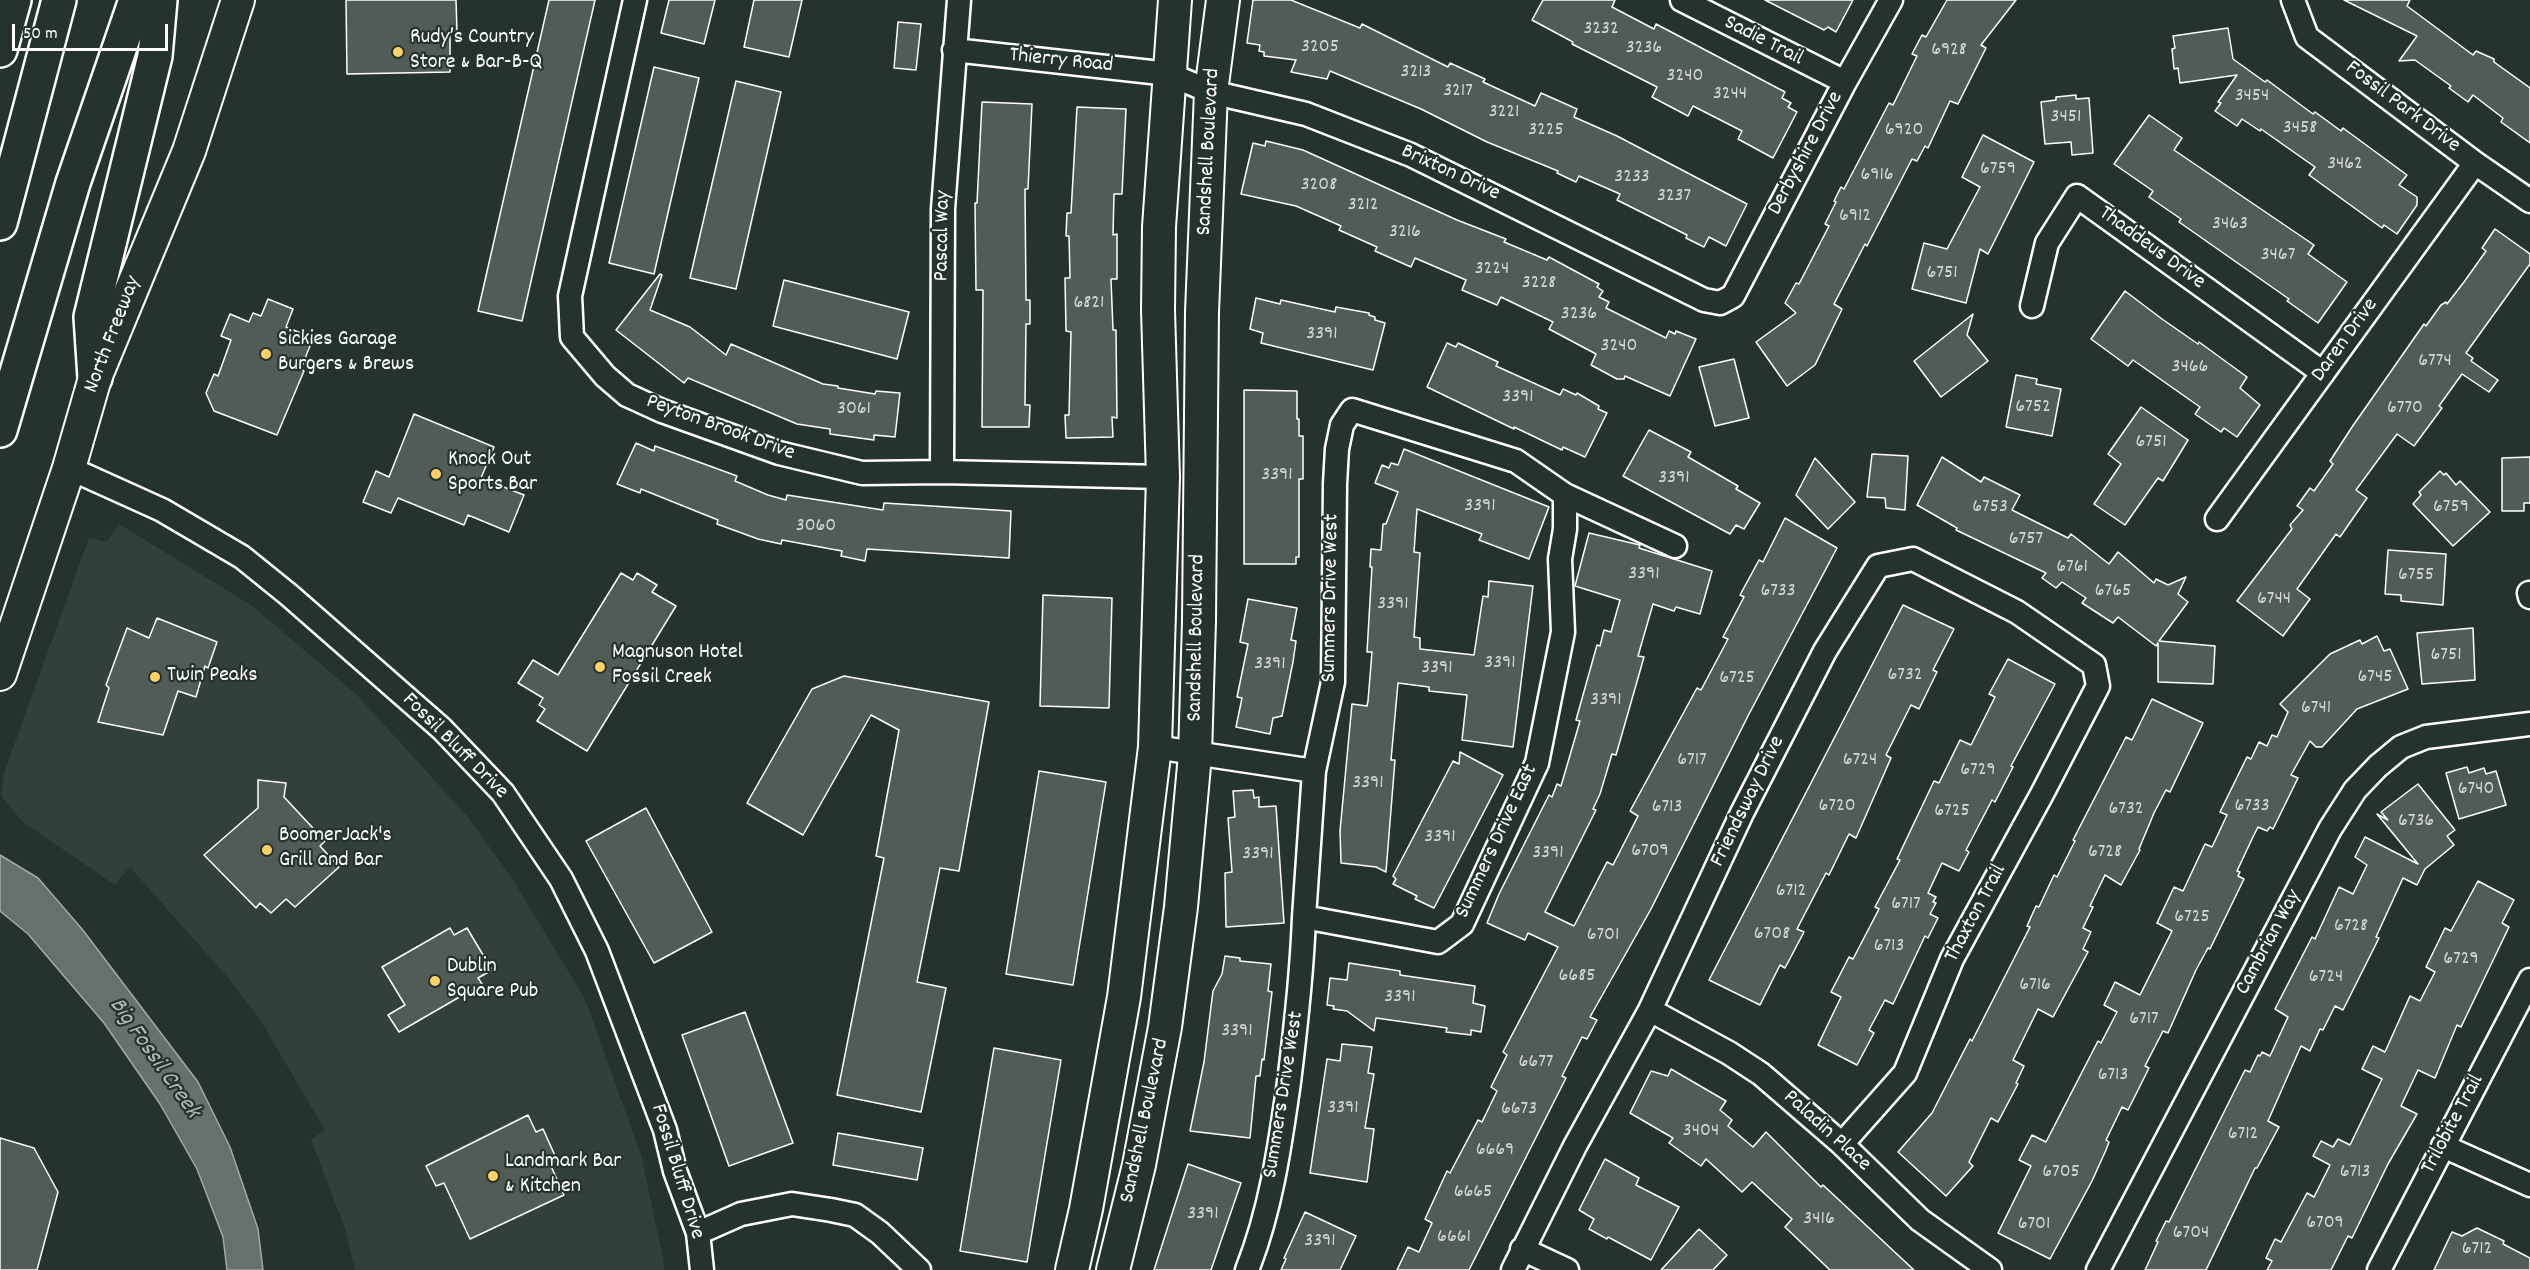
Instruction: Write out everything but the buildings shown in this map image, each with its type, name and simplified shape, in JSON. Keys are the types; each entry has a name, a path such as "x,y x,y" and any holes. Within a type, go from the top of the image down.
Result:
{"highway":[{"path":"0,50 14,0"},
{"path":"0,223 59,0"},
{"path":"0,430 73,183 136,0"},
{"path":"95,378 91,317 155,56 160,0"}],"street":[{"name":"North Freeway","path":"0,674 69,468 95,378 189,151 238,0"},
{"name":"Peyton Brook Drive","path":"635,0 570,296 573,337 605,376 627,395 662,411 779,453 862,473 942,472 1163,477"},
{"name":"Pascal Way","path":"942,472 943,209 959,0"},
{"name":"Sandshell Boulevard","path":"1072,1270 1086,1209 1124,997 1155,747 1163,477 1158,310 1159,227 1175,0"},
{"name":"Sandshell Boulevard","path":"1113,1270 1139,1165 1165,1027 1180,907 1194,754 1199,621 1202,312 1211,92 1223,0"},
{"name":"Sadie Trail","path":"1682,0 1845,82"},
{"name":"Derbyshire Drive","path":"1719,303 1733,296 1845,82 1891,0"},
{"name":"Fossil Park Drive","path":"2293,0 2307,37 2475,163 2530,201"},
{"name":"Thierry Road","path":"954,50 1169,74"},
{"name":"Brixton Drive","path":"1169,74 1211,92 1306,114 1411,155 1704,300 1719,303"},
{"name":"Daren Drive","path":"2217,519 2475,163"},
{"name":"Thaddeus Drive","path":"2032,306 2047,243 2078,196 2323,374"},
{"name":"Summers Drive West","path":"1247,1270 1260,1237 1282,1131 1301,985 1314,771 1333,682 1335,484 1337,449 1342,425 1352,410 1516,461 1565,495"},
{"name":"Fossil Bluff Drive","path":"69,468 162,510 242,557 289,594 442,729 503,793 561,879 597,951 665,1130 675,1171 698,1233 702,1270"},
{"path":"1565,495 1675,546"},
{"name":"Summers Drive East","path":"1304,917 1438,942 1462,924 1537,764 1563,632 1560,559 1565,529 1565,495"},
{"name":"Friendsway Drive","path":"1513,1270 1575,1146 1650,1010 1742,813 1825,651 1878,566 1913,559 2017,612 2094,665 2096,674"},
{"name":"Thaxton Trail","path":"1842,1144 1905,1073 1952,959 2043,794 2098,686 2096,674"},
{"name":"Cambrian Way","path":"2098,1270 2330,829 2355,790 2378,766 2402,747 2426,737 2530,724"},
{"path":"1155,747 1314,771"},
{"name":"Trilobite Trail","path":"2379,1270 2530,980"},
{"name":"Paladin Place","path":"1650,1010 1729,1053 1761,1074 1842,1144 1920,1220 1990,1270"},
{"path":"2443,1146 2530,1185"},
{"path":"698,1233 741,1214 792,1204 831,1210 855,1215 879,1233 919,1270"},
{"path":"1522,1250 1567,1270"}],"shaded area":[{"path":"119,524 251,605 357,695 466,815 512,878 585,999 641,1155 664,1270 355,1270 345,1228 311,1140 325,1130 259,1018 230,980 130,867 115,885 23,822 1,796 4,773 89,538 107,542"}],"water":[{"name":"Big Fossil Creek","path":"0,855 38,878 82,929 198,1082 230,1147 258,1229 263,1270 227,1270 223,1237 197,1169 160,1104 104,1023 28,934 0,911"}],"place":[{"name":"Rudy’s Country Store & Bar-B-Q","path":"398,52"},
{"name":"Sickies Garage Burgers & Brews","path":"266,354"},
{"name":"Knock Out Sports Bar","path":"436,474"},
{"name":"Magnuson Hotel Fossil Creek","path":"600,667"},
{"name":"Twin Peaks","path":"155,677"},
{"name":"BoomerJack's Grill and Bar","path":"267,850"},
{"name":"Dublin Square Pub","path":"435,981"},
{"name":"Landmark Bar & Kitchen","path":"493,1176"}]}
